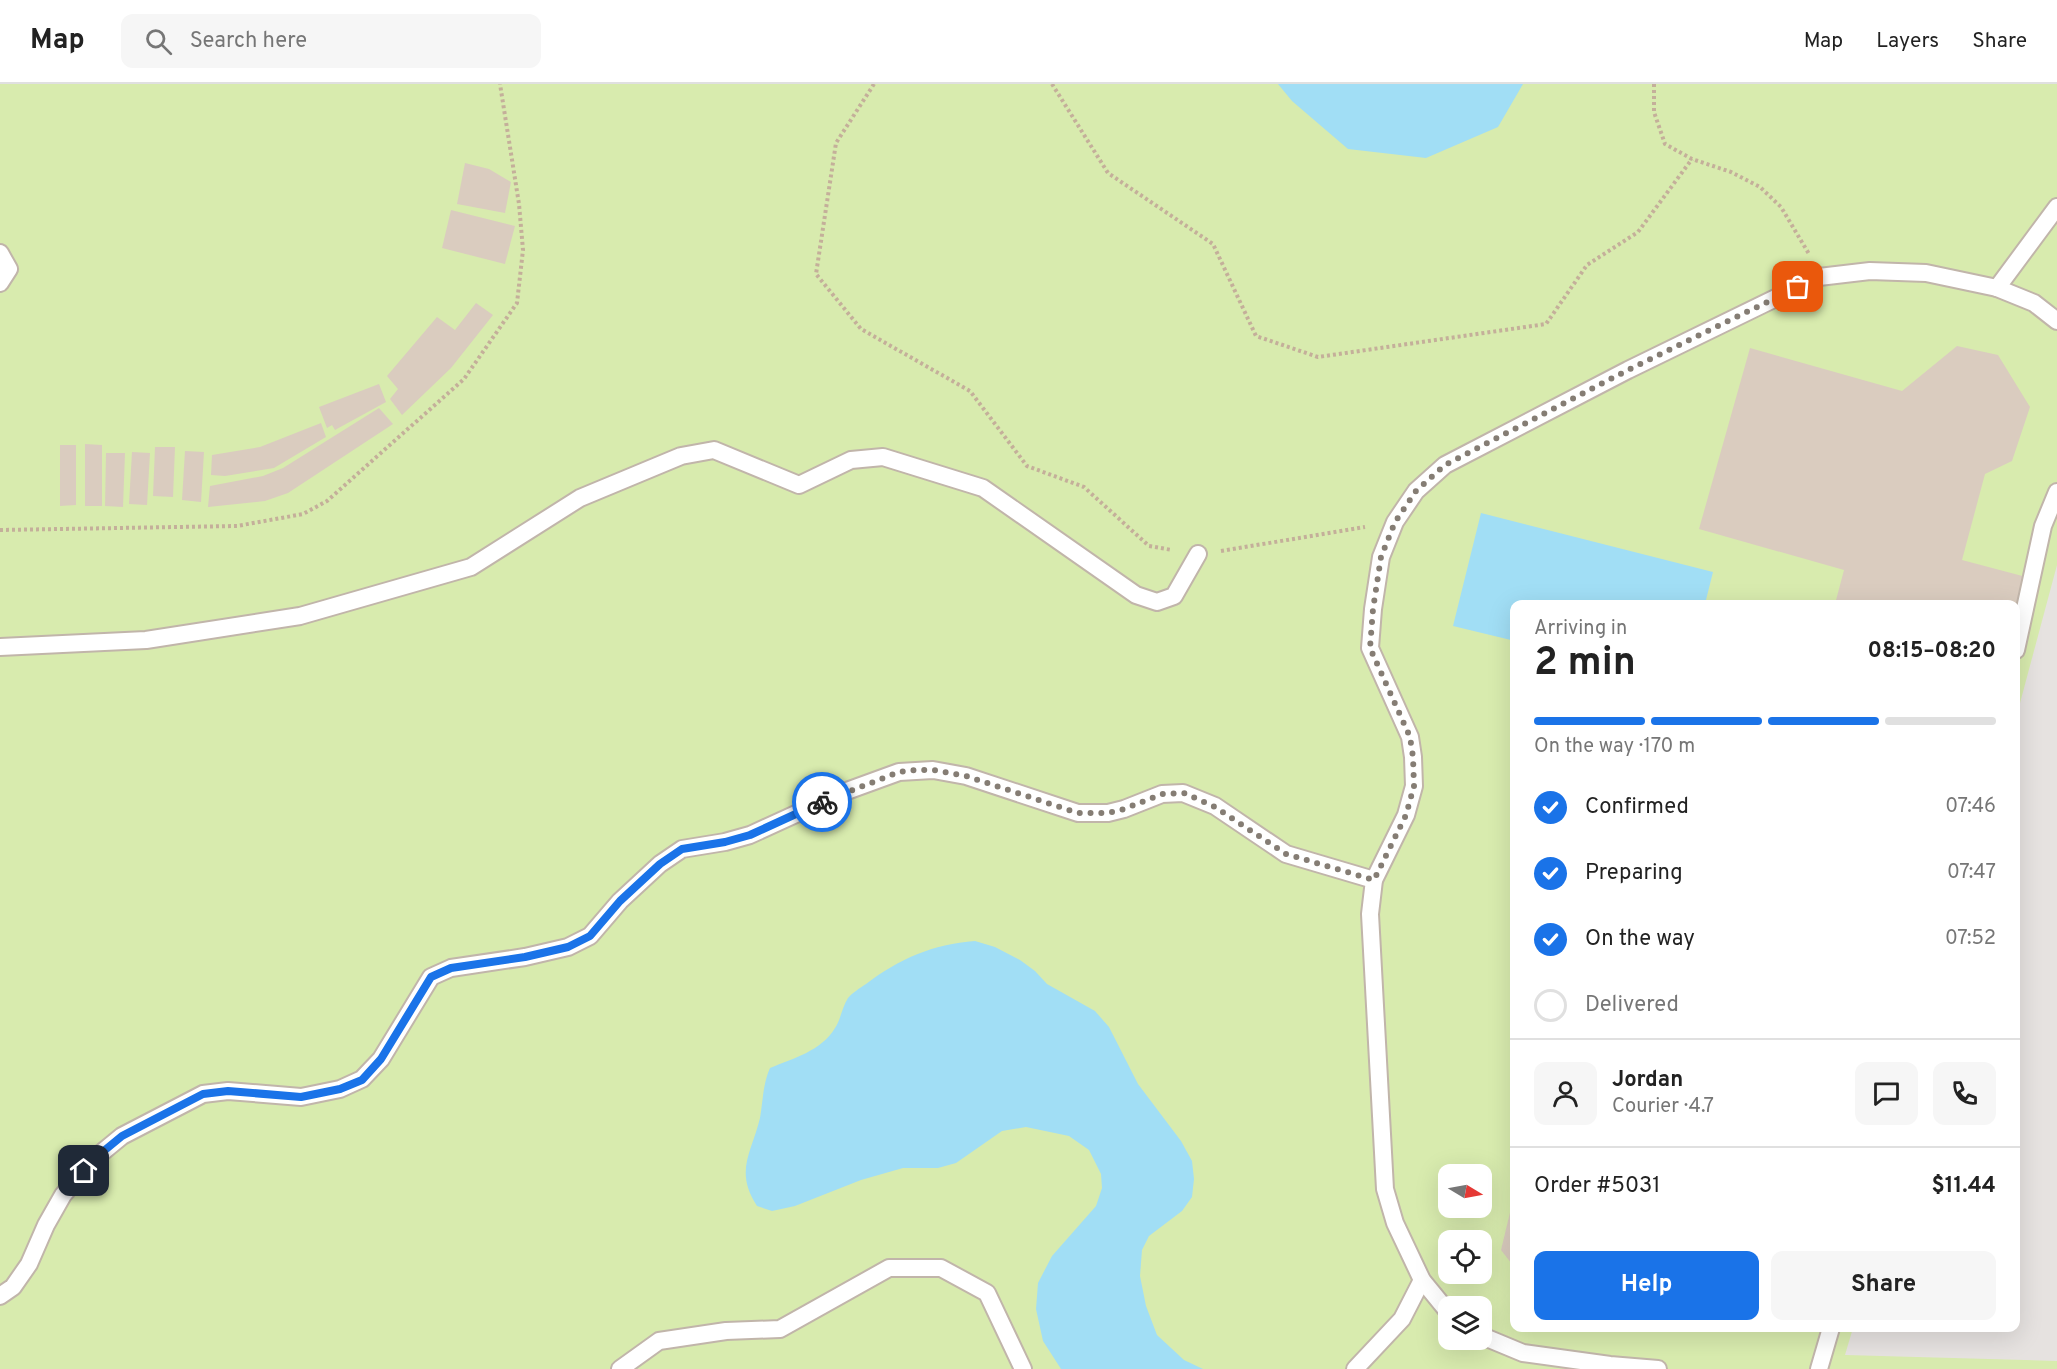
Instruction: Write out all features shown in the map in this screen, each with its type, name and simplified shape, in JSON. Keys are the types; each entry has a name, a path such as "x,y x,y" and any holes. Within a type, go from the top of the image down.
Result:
{"lane":[{"path":"1997,288 2057,207"},
{"path":"0,253 9,269 0,283"},
{"path":"1438,1300 1422,1280 1395,1223 1385,1189 1370,914 1374,880 1406,815 1414,786 1410,737 1370,648 1381,557 1395,522 1416,491 1445,465 1628,370 1819,277 1870,271 1926,273 1997,288 2034,303 2057,321"},
{"path":"0,647 146,640 300,615 471,567 580,498 681,456 714,450 799,485 851,460 884,457 983,488 1136,595 1157,602 1174,596 1198,554"},
{"path":"2020,632 2043,526 2057,492"},
{"path":"0,1296 13,1287 29,1264 46,1225 63,1196 94,1159 122,1136 203,1094 228,1091 301,1097 340,1089 362,1080 381,1059 431,977 451,968 525,957 568,947 590,936 628,893 660,864 682,849 725,842 750,835 844,792 899,772 933,770 966,776 1078,813 1108,813 1162,794 1184,793 1215,807 1286,854 1374,880"},
{"path":"621,1369 659,1341 726,1331 780,1329 889,1268 940,1268 987,1293 1023,1369"},
{"path":"1355,1369 1402,1319 1422,1280"},
{"path":"1819,1369 1828,1332"},
{"path":"1492,1340 1523,1353 1610,1367 1658,1369"}],"path":[{"path":"0,530 237,526 303,514 327,501 464,379 517,303 523,250 519,204 500,84"},
{"path":"874,84 836,143 816,274 861,329 970,391 1027,466 1084,487 1149,546 1198,554 1395,522"},
{"path":"1052,84 1108,173 1213,244 1256,336 1318,357 1546,324 1587,265 1638,232 1692,159"},
{"path":"1654,84 1654,112 1665,144 1692,159 1731,172 1760,187 1781,207 1805,244 1819,277"}],"green space":[{"path":"0,84 2057,84 2057,1369 0,1369"}],"shaded area":[{"path":"2057,565 2057,1361 1845,1355 1852,1332 2020,1332 2020,703"}],"water":[{"path":"1278,84 1523,84 1498,127 1426,158 1348,149 1292,101"},
{"path":"1481,513 1713,572 1706,600 1510,600 1510,640 1453,626"},
{"path":"975,941 995,947 1020,960 1047,984 1095,1011 1109,1027 1138,1084 1181,1141 1192,1161 1194,1179 1192,1197 1182,1211 1149,1236 1142,1250 1140,1276 1146,1306 1157,1335 1184,1360 1203,1369 1061,1369 1043,1341 1036,1309 1038,1283 1052,1256 1096,1206 1102,1188 1101,1174 1089,1150 1069,1136 1026,1127 1002,1131 956,1163 938,1168 903,1168 861,1180 795,1206 772,1211 757,1206 750,1194 746,1172 747,1162 760,1118 770,1068 806,1053 822,1043 835,1028 850,996 891,967 931,949"}],"building":[{"path":"465,163 489,169 511,182 505,213 457,204"},
{"path":"451,210 515,226 505,264 442,248"},
{"path":"476,303 493,315 451,368 402,415 390,399 398,389 387,376 437,317 455,330"},
{"path":"1957,346 1998,355 2030,407 2012,461 1985,474 1962,560 2030,578 2020,614 2020,600 1836,600 1844,570 1699,529 1750,348 1902,391"},
{"path":"379,384 386,402 335,430 332,425 327,428 319,407"},
{"path":"379,408 393,424 288,493 265,501 208,507 210,486 263,476 283,468"},
{"path":"321,423 326,437 274,468 225,476 211,475 212,455 260,447"},
{"path":"85,444 102,445 102,506 85,506"},
{"path":"60,445 76,445 76,505 60,506"},
{"path":"155,447 175,447 173,497 153,496"},
{"path":"185,451 204,452 201,502 182,500"},
{"path":"132,452 150,453 147,505 129,504"},
{"path":"106,453 125,453 123,507 105,506"},
{"path":"1510,1212 1510,1262 1501,1250"}],"way so far":[{"path":"822,802 899,772 915,770 933,770 966,776 1078,813 1108,813 1162,794 1184,793 1215,807 1286,854 1374,880 1406,815 1414,786 1410,737 1370,648 1373,609 1381,557 1395,522 1416,491 1445,465 1628,370 1798,287"}],"route":[{"path":"84,1171 94,1159 122,1136 203,1094 228,1091 301,1097 340,1089 362,1080 381,1059 431,977 451,968 525,957 568,947 590,936 620,901 660,864 682,849 725,842 750,835 822,802"}]}
